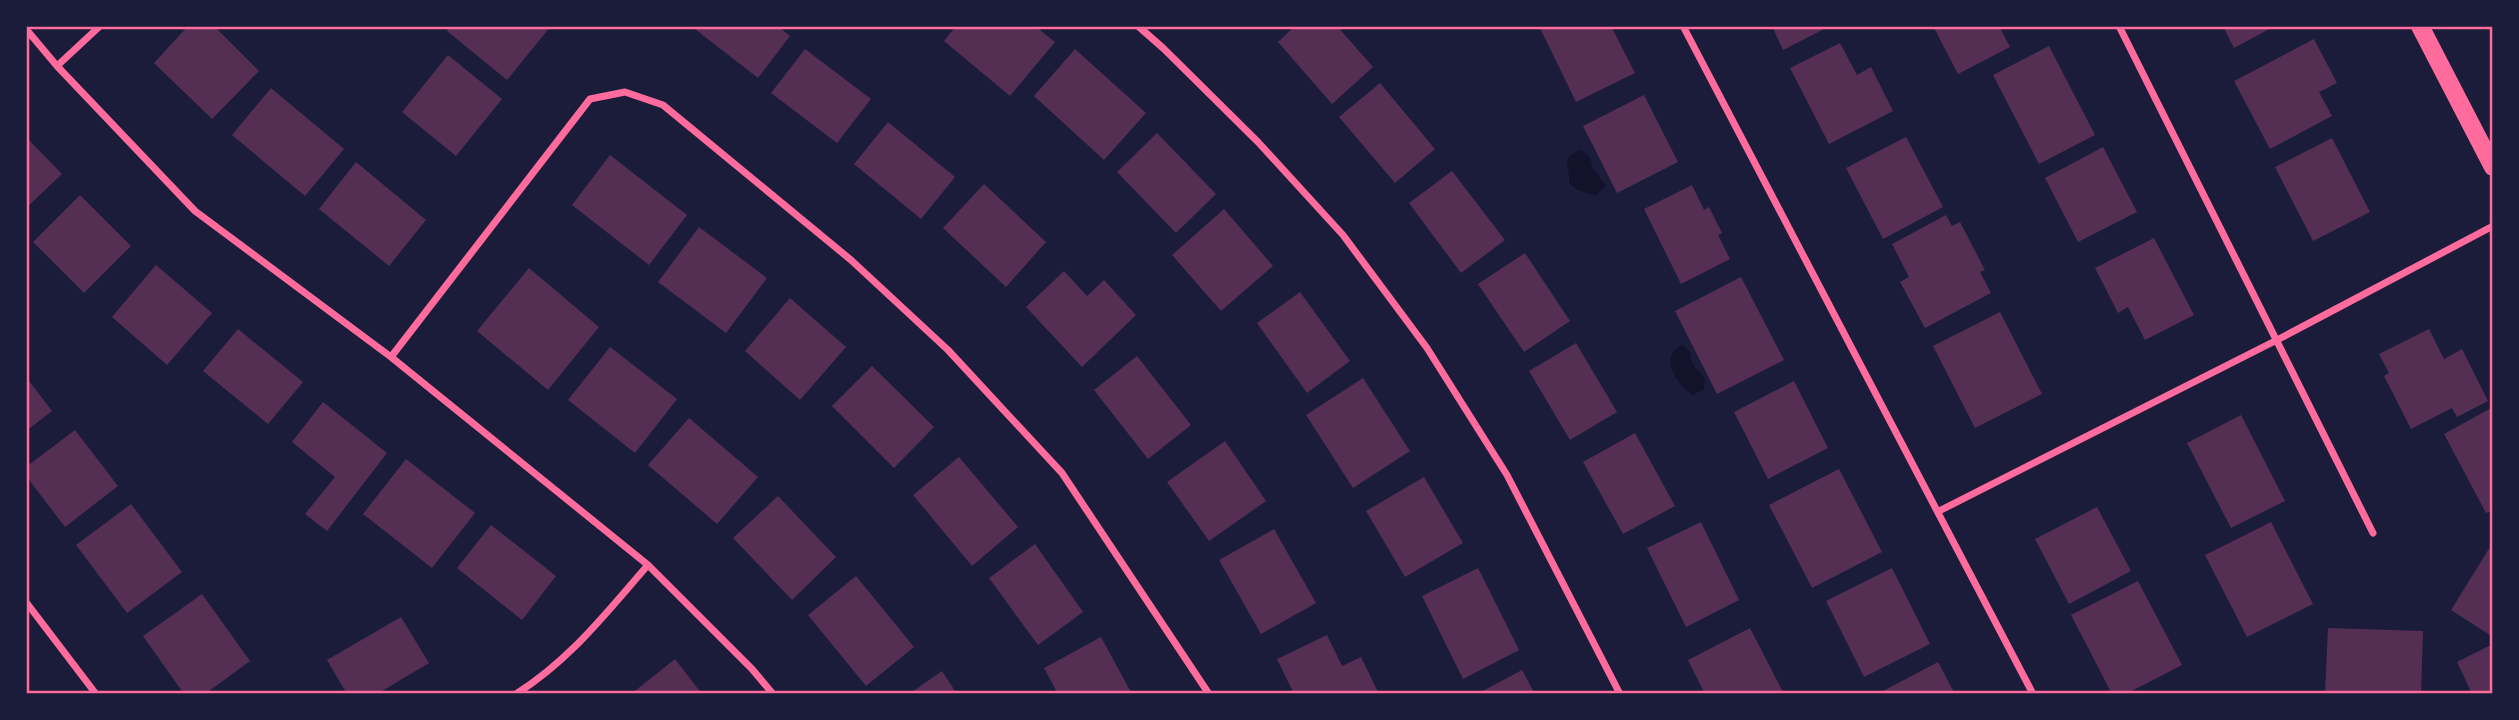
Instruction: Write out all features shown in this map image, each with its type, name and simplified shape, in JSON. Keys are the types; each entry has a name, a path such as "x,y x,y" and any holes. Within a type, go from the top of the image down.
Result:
{"main road":[{"path":"2420,26 2493,167"}],"street":[{"path":"57,66 100,26"},
{"path":"1138,26 1258,142 1343,235 1427,348 1507,475 1620,694"},
{"path":"1683,26 2033,694"},
{"path":"2119,26 2373,533"},
{"path":"26,29 57,66 195,211 391,357 648,565 752,669 773,694"},
{"path":"391,357 590,99 625,92 663,105 851,260 948,350 977,381 1062,473 1209,694"},
{"path":"1939,511 2277,340 2493,226"},
{"path":"516,694 545,675 583,641 648,565"},
{"path":"26,602 96,694"}],"shaded area":[{"path":"1582,150 1590,157 1593,169 1606,186 1597,195 1580,191 1569,182 1569,156"},
{"path":"1683,345 1691,353 1693,365 1705,379 1704,389 1693,395 1681,384 1672,370 1672,356"}],"building":[{"path":"188,26 214,26 259,71 212,119 154,63"},
{"path":"450,26 551,26 507,80 447,31"},
{"path":"691,26 778,26 790,36 758,78"},
{"path":"956,26 1035,26 1055,42 1010,96 944,41"},
{"path":"1295,26 1337,26 1373,67 1332,104 1278,42"},
{"path":"1539,26 1611,26 1635,73 1576,102"},
{"path":"1772,26 1830,26 1783,50"},
{"path":"1933,26 1999,26 2010,47 1958,74"},
{"path":"2223,26 2275,26 2234,48"},
{"path":"2314,39 2337,83 2319,92 2332,116 2270,149 2234,81"},
{"path":"1840,43 1857,75 1871,67 1893,111 1829,144 1790,68"},
{"path":"2049,46 2095,135 2039,164 1993,75"},
{"path":"805,49 871,99 837,143 771,93"},
{"path":"1075,49 1146,113 1104,160 1034,96"},
{"path":"448,55 502,99 456,156 402,112"},
{"path":"1380,83 1435,149 1395,183 1339,117"},
{"path":"271,88 344,149 305,196 232,135"},
{"path":"1644,95 1678,162 1617,193 1583,126"},
{"path":"888,122 955,177 921,219 854,164"},
{"path":"1157,133 1216,194 1176,233 1117,172"},
{"path":"26,137 62,174 26,208"},
{"path":"1906,137 1943,207 1883,239 1846,168"},
{"path":"2332,138 2370,212 2313,241 2275,167"},
{"path":"2103,147 2137,212 2078,242 2045,178"},
{"path":"610,155 687,215 649,265 572,205"},
{"path":"356,162 426,220 389,266 319,209"},
{"path":"1452,171 1505,240 1461,273 1409,203"},
{"path":"984,184 1046,242 1006,287 943,228"},
{"path":"1692,185 1704,210 1709,207 1722,233 1718,235 1730,259 1681,284 1644,209"},
{"path":"80,195 131,246 84,293 33,242"},
{"path":"1224,209 1273,266 1221,311 1172,255"},
{"path":"1946,215 1952,226 1960,222 1985,270 1980,272 1991,293 1925,328 1900,282 1909,277 1892,244"},
{"path":"699,227 767,278 726,333 658,282"},
{"path":"2154,238 2194,315 2145,340 2128,307 2118,313 2095,268"},
{"path":"1525,253 1570,321 1524,352 1478,284"},
{"path":"156,265 212,313 167,365 112,317"},
{"path":"529,268 599,327 548,390 477,331"},
{"path":"1064,271 1087,296 1104,280 1136,315 1082,367 1026,307"},
{"path":"1741,277 1784,360 1717,394 1675,311"},
{"path":"1300,292 1350,361 1307,393 1257,323"},
{"path":"790,298 846,347 800,400 745,351"},
{"path":"2000,312 2042,394 1975,428 1933,346"},
{"path":"238,329 303,382 268,424 203,371"},
{"path":"2429,329 2444,359 2462,349 2488,401 2457,417 2452,408 2411,429 2384,376 2389,373 2379,354"},
{"path":"1576,343 1617,412 1570,440 1529,371"},
{"path":"610,347 677,399 635,453 568,400"},
{"path":"1137,356 1191,425 1148,459 1094,390"},
{"path":"872,366 934,427 894,468 832,406"},
{"path":"26,377 52,411 26,431"},
{"path":"1363,378 1410,451 1353,488 1306,415"},
{"path":"1794,381 1828,448 1768,479 1734,412"},
{"path":"323,402 387,453 327,531 305,514 335,477 292,442"},
{"path":"2493,407 2493,510 2486,513 2444,434"},
{"path":"2241,415 2285,501 2231,528 2187,443"},
{"path":"689,418 758,477 717,524 648,465"},
{"path":"75,430 118,486 65,527 26,476 26,467"},
{"path":"1635,433 1675,506 1623,534 1583,462"},
{"path":"1225,441 1266,501 1209,541 1167,482"},
{"path":"959,457 1018,527 972,566 913,495"},
{"path":"406,459 475,513 432,568 363,514"},
{"path":"1839,469 1882,552 1812,588 1769,505"},
{"path":"1424,477 1463,543 1405,577 1366,511"},
{"path":"778,496 836,557 792,600 733,538"},
{"path":"131,504 182,572 127,613 76,545"},
{"path":"2097,507 2131,571 2069,604 2035,539"},
{"path":"1701,522 1739,600 1686,627 1647,548"},
{"path":"2271,522 2313,604 2247,637 2205,555"},
{"path":"491,525 556,576 522,620 457,568"},
{"path":"1274,529 1316,603 1261,634 1219,560"},
{"path":"1035,544 1083,612 1038,645 989,578"},
{"path":"2490,547 2493,549 2493,637 2451,610"},
{"path":"1478,568 1519,650 1463,679 1422,596"},
{"path":"1892,568 1930,644 1864,677 1826,601"},
{"path":"856,576 914,647 866,686 808,615"},
{"path":"2138,581 2182,665 2126,694 2112,694 2071,615"},
{"path":"202,594 250,661 205,694 184,694 143,636"},
{"path":"401,617 429,663 377,694 347,694 327,660"},
{"path":"1750,628 1784,694 1705,694 1688,660"},
{"path":"2328,628 2423,631 2421,694 2325,694"},
{"path":"1327,635 1342,666 1361,657 1379,694 1294,694 1277,659"},
{"path":"1101,637 1132,694 1058,694 1044,668"},
{"path":"2493,644 2493,689 2483,694 2472,694 2457,662"},
{"path":"675,659 702,694 631,694"},
{"path":"1938,662 1955,694 1884,694 1883,691"},
{"path":"1522,670 1535,694 1477,694"},
{"path":"942,671 957,694 909,694"}]}
